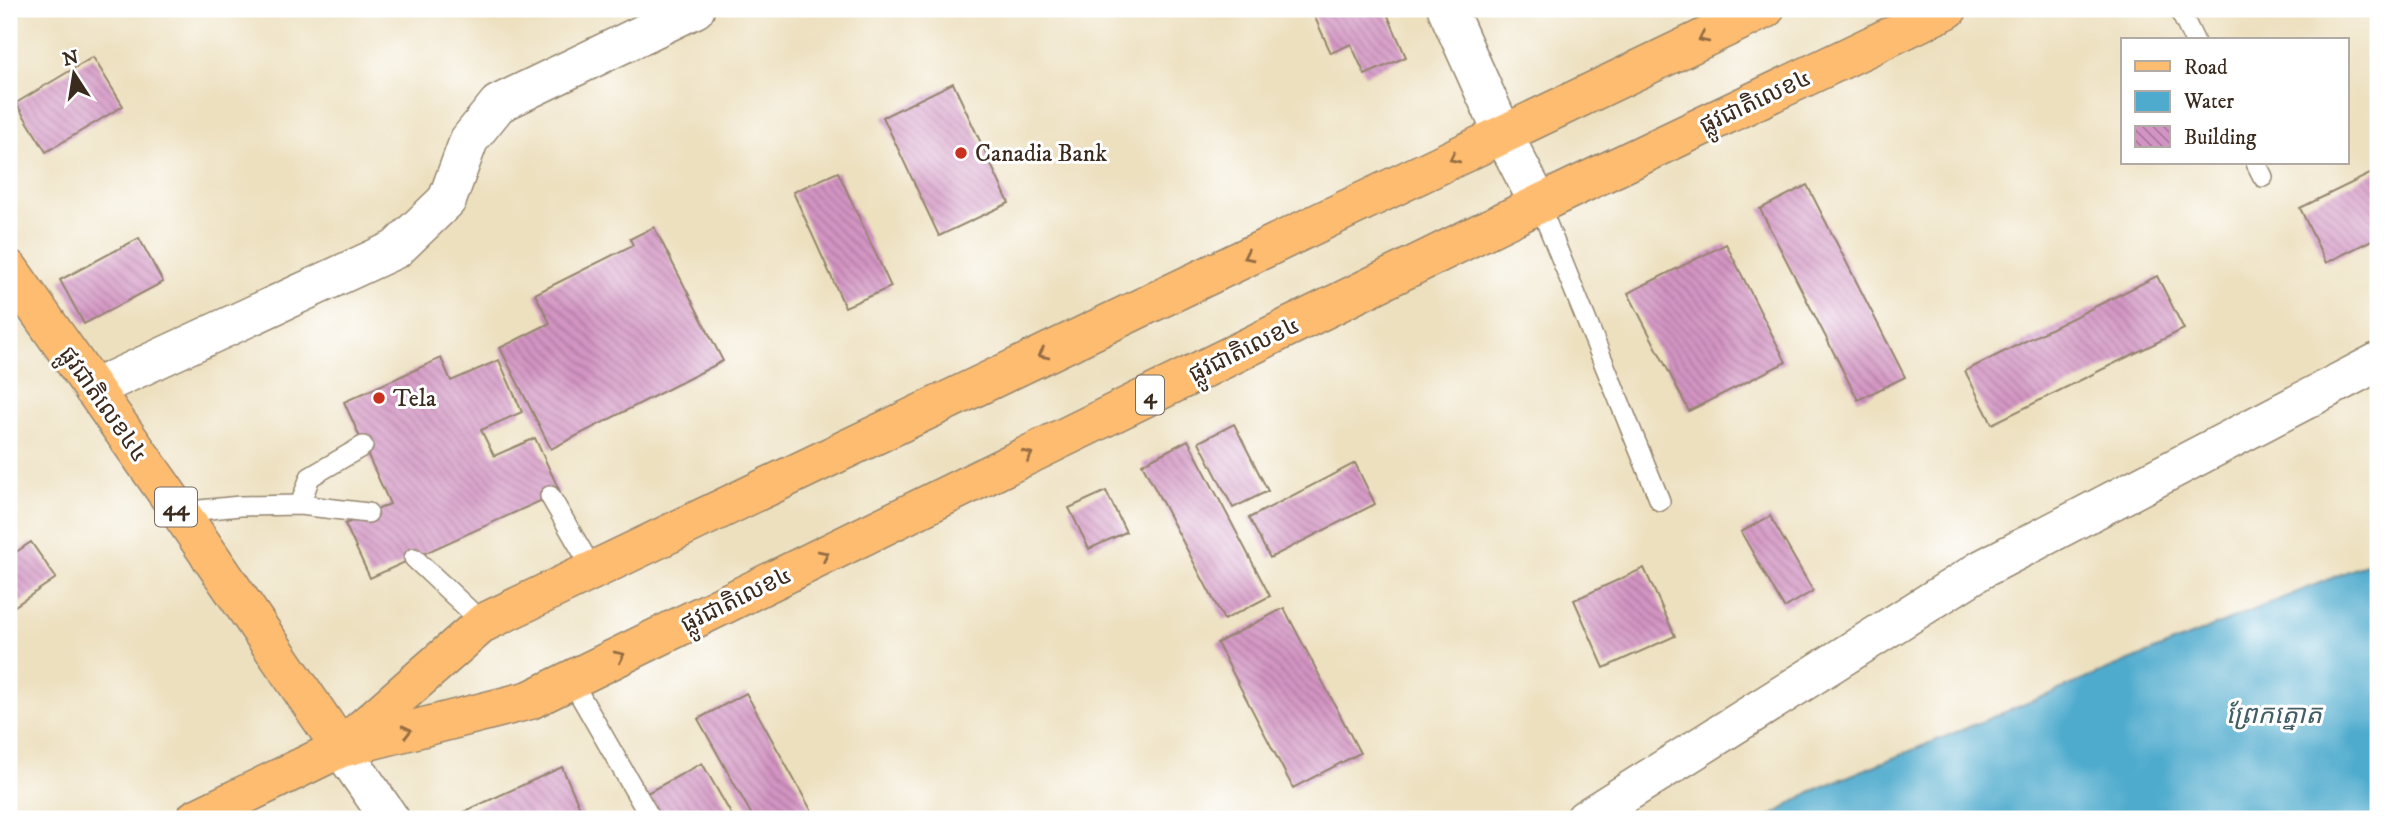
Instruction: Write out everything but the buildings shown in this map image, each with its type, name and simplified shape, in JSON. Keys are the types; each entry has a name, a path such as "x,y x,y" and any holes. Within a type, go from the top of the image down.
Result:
{"main road":[{"name":"ផ្លូវជាតិលេខ៤","path":"341,748 483,623 1765,9"},
{"name":"ផ្លូវជាតិលេខ៤","path":"195,819 341,748 530,700 1539,204 1948,9"},
{"name":"ផ្លូវជាតិលេខ៤៤","path":"12,282 180,512 341,748"}],"street":[{"path":"93,390 396,249 447,200 469,140 498,104 695,9"},
{"path":"1447,9 1503,134 1539,204"},
{"path":"1585,819 1982,569 2378,362"},
{"path":"341,748 390,819"}],"lane":[{"path":"2179,9 2193,38"},
{"path":"1539,204 1660,501"},
{"path":"300,506 310,477 363,446"},
{"path":"551,496 593,570"},
{"path":"180,512 240,506 300,506 368,513"},
{"path":"414,558 483,623"},
{"path":"571,680 651,819"}],"water":[{"name":"ព្រែកត្នោត","path":"2378,559 2378,819 1767,819 1810,792"}],"place":[{"name":"Canadia Bank","path":"961,153"},
{"name":"Tela","path":"379,398"}]}
